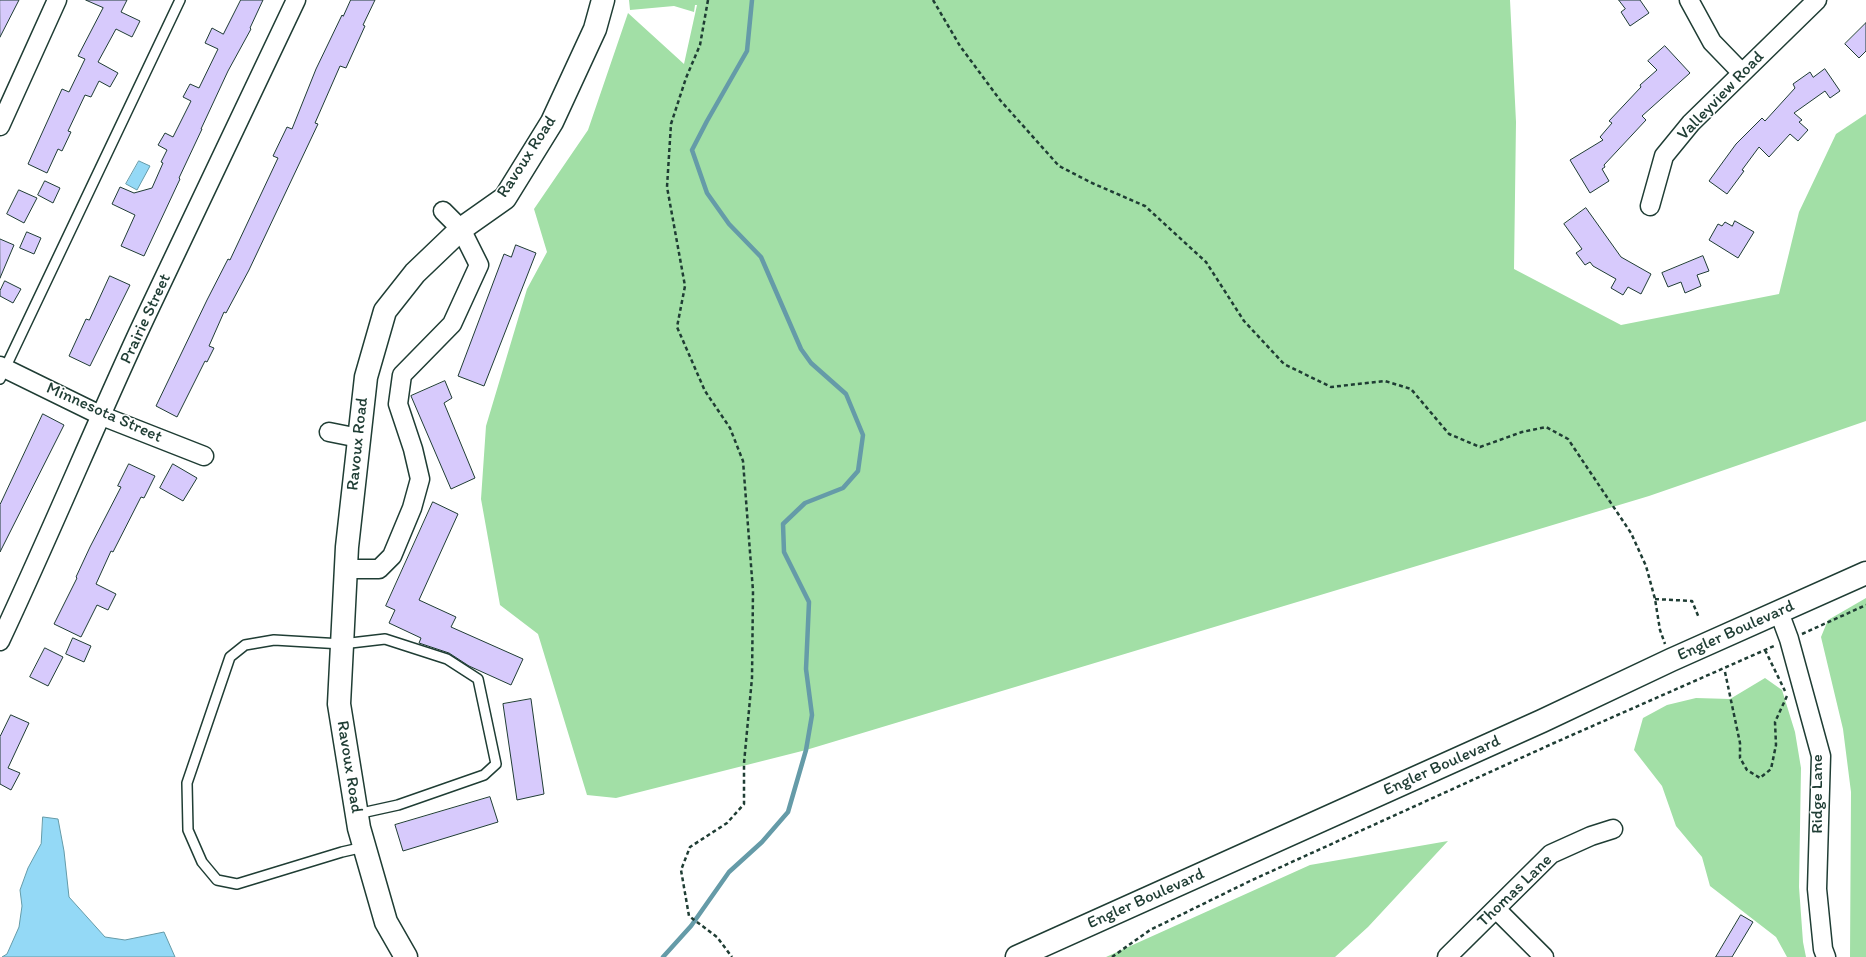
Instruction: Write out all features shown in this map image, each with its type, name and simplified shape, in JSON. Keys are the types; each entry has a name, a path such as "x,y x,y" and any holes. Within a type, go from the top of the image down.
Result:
{"street":[{"path":"0,126 57,0"},
{"name":"Prairie Street","path":"0,640 26,587 138,334 245,111 296,0"},
{"name":"Ravoux Road","path":"406,957 386,922 364,847 359,828 339,704 346,569 366,377 385,311 415,273 461,229 505,198 552,122 595,29 603,0"},
{"path":"1689,0 1712,42 1742,73"},
{"name":"Valleyview Road","path":"1650,206 1664,156 1691,123 1817,0"},
{"path":"346,569 379,569 392,556 412,508 420,479 413,449 398,404 402,375 452,324 479,265 461,229 443,212"},
{"name":"Minnesota Street","path":"2,371 102,416 204,456"},
{"path":"329,432 359,438"},
{"name":"Engler Boulevard","path":"1017,957 1542,721 1671,660 1866,573"},
{"name":"Ridge Lane","path":"1778,612 1789,639 1821,756 1817,889 1823,949 1826,957"},
{"name":"Thomas Lane","path":"1447,957 1551,854 1591,836 1613,829"},
{"path":"1496,909 1544,957"}],"lane":[{"path":"2,371 180,0"},
{"path":"357,814 398,805 484,775 496,764 478,679 447,660 385,640 342,644 274,640 245,645 230,657 187,784 188,830 202,862 217,880 237,884 342,852 364,847"}],"path":[{"path":"708,0 700,46 686,78 671,124 667,187 685,286 677,328 705,391 730,428 743,461 753,591 752,678 744,762 744,804 727,823 690,847 681,870 689,916 717,937 732,957"},
{"path":"933,0 960,46 1000,100 1059,166 1092,183 1145,206 1206,262 1244,321 1284,364 1331,387 1385,381 1411,389 1449,434 1480,447 1522,432 1546,426 1568,439 1631,533 1646,566 1655,599 1660,630 1671,660"},
{"path":"1655,599 1692,602 1699,618"},
{"path":"1112,957 1150,930 1250,880 1554,743 1866,606"},
{"path":"1765,650 1790,703"},
{"path":"1725,672 1740,743 1740,758 1747,770 1760,778 1771,769 1776,745 1775,722 1787,696"}],"green space":[{"path":"629,0 1510,0 1516,122 1514,269 1621,325 1779,294 1799,212 1836,134 1866,114 1866,421 1649,496 806,750 616,798 587,795 538,634 500,605 481,499 486,426 527,289 547,252 534,209 588,130 628,13 684,64 697,5 695,5 694,12 674,6 630,10"},
{"path":"1866,598 1866,957 1850,957 1851,792 1843,729 1821,637 1828,620"},
{"path":"1765,678 1782,690 1795,732 1801,768 1799,887 1803,942 1806,957 1787,957 1776,937 1710,886 1702,857 1676,826 1662,786 1634,750 1643,718 1667,705 1696,698 1730,699"},
{"path":"1448,841 1368,927 1335,957 1106,957 1310,865"}],"water":[{"path":"139,161 150,166 137,190 126,184"},
{"path":"43,817 58,819 64,851 69,897 105,937 125,940 164,932 175,957 2,957 7,954 19,927 22,906 20,890 28,868 41,844"}],"building":[{"path":"0,0 19,0 0,37"},
{"path":"86,0 127,0 121,12 140,21 132,37 116,29 98,62 118,73 110,87 99,81 91,97 85,95 68,131 71,132 62,151 58,149 47,173 28,164 62,89 69,92 85,59 78,56 103,8"},
{"path":"241,0 263,0 250,28 251,29 228,71 201,129 179,178 180,179 144,256 121,246 135,215 112,204 120,187 134,193 152,188 167,150 158,145 165,133 173,137 191,101 183,97 190,84 199,88 218,49 205,43 212,28 223,34"},
{"path":"351,0 375,0 363,25 365,26 346,68 340,66 315,123 318,124 249,270 226,313 224,312 209,346 214,348 207,362 205,361 177,417 156,406 207,300 228,259 230,260 278,158 273,156 287,127 292,129 316,69 342,15 343,16"},
{"path":"1619,0 1640,0 1649,13 1630,26 1621,12 1625,9"},
{"path":"1866,23 1866,51 1859,58 1845,44"},
{"path":"1665,46 1690,73 1642,116 1646,120 1604,165 1605,167 1602,169 1609,181 1590,193 1570,160 1603,140 1600,137 1612,123 1609,121 1641,87 1640,85 1657,70 1648,61"},
{"path":"1825,69 1840,91 1830,98 1825,91 1794,113 1802,120 1799,122 1808,130 1798,141 1790,134 1769,157 1759,147 1727,194 1709,181 1736,144 1762,118 1765,121 1795,88 1793,84 1810,72 1813,77"},
{"path":"45,181 60,188 53,203 38,195"},
{"path":"19,190 37,198 24,223 7,214"},
{"path":"1586,208 1621,257 1651,274 1641,294 1628,287 1623,295 1611,288 1616,279 1593,266 1590,262 1585,265 1576,253 1582,249 1564,224"},
{"path":"1735,221 1754,232 1738,258 1709,240 1718,224 1722,226 1725,222 1732,226"},
{"path":"27,232 41,238 34,254 20,248"},
{"path":"0,239 14,245 0,278"},
{"path":"516,245 536,253 484,386 458,376 504,254 511,257"},
{"path":"1703,256 1709,271 1697,275 1701,286 1685,293 1681,282 1668,287 1662,273"},
{"path":"110,276 130,285 90,366 69,356 86,319 89,320"},
{"path":"5,281 21,289 13,303 0,296 0,291"},
{"path":"445,381 452,398 444,403 475,478 451,489 411,396"},
{"path":"43,414 64,425 0,552 0,505"},
{"path":"129,464 155,476 144,498 141,497 113,552 111,551 96,584 116,594 108,610 97,605 81,637 54,624 77,578 76,577 90,547 121,487 118,486"},
{"path":"173,464 197,478 183,501 160,488"},
{"path":"433,502 458,514 419,600 456,617 451,627 523,659 511,685 469,666 449,653 419,643 421,638 389,623 395,610 386,606"},
{"path":"73,638 91,646 84,662 66,654"},
{"path":"45,648 63,657 48,686 30,677"},
{"path":"531,699 544,794 517,800 503,704"},
{"path":"11,715 29,723 8,768 20,773 11,790 0,784 0,737"},
{"path":"490,797 498,822 403,851 395,825"},
{"path":"1741,915 1753,922 1732,957 1716,957"}],"waterway":[{"path":"663,957 691,926 729,872 762,842 788,812 806,750 812,715 806,669 809,602 784,552 783,524 805,503 843,488 858,471 863,435 846,394 811,363 801,349 761,257 729,224 707,193 692,150 747,51 752,0"}]}
